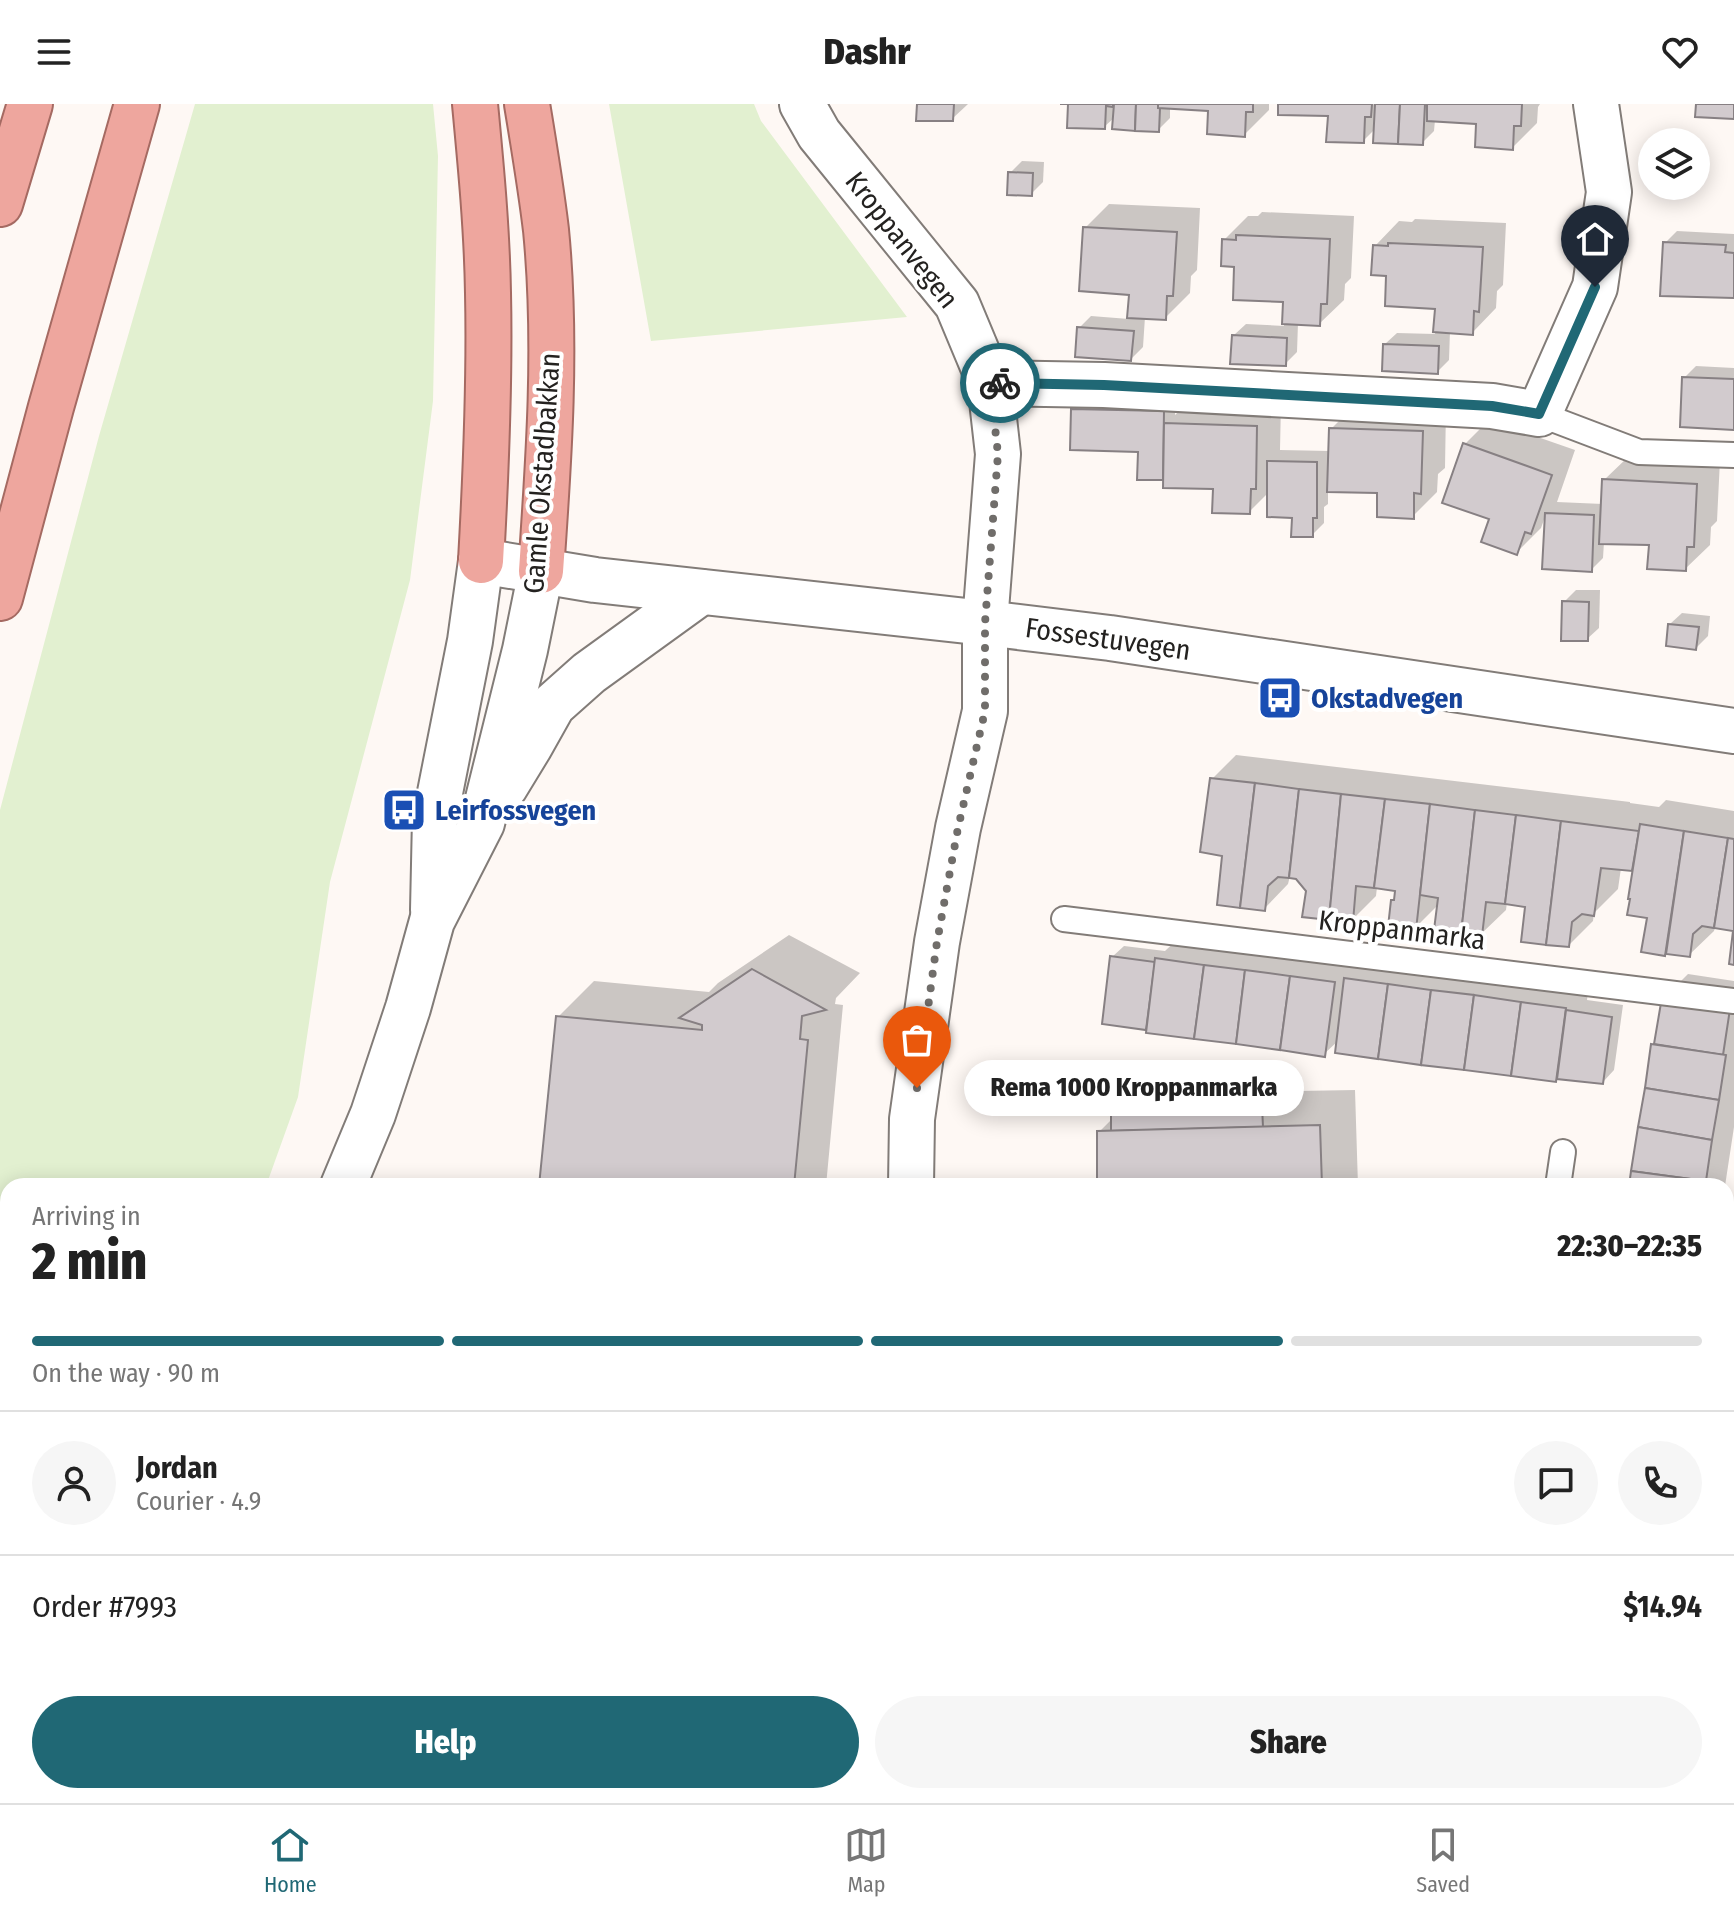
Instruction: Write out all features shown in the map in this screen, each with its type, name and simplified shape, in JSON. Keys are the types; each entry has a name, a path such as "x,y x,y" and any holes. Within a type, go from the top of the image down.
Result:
{"highway":[{"path":"0,204 30,104"},
{"path":"0,598 137,104"},
{"name":"Gamle Okstadbakkan","path":"475,104 488,292 487,454 481,561"},
{"name":"Gamle Okstadbakkan","path":"527,104 546,232 551,355 541,571"}],"street":[{"name":"Kroppanvegen","path":"802,104 819,134 957,304 990,383 998,454 985,623"},
{"path":"990,383 1104,385 1492,406 1539,414 1595,287 1609,192 1596,104"},
{"name":"Fossestuvegen","path":"481,561 595,580 1110,638 1734,731"},
{"name":"Gamle Okstadbakkan","path":"432,921 435,818 470,641 481,561"},
{"name":"Gamle Okstadbakkan","path":"346,1178 373,1114 408,1008 432,921 482,823 525,650 541,571"},
{"path":"482,823 553,705 589,673 701,592"},
{"path":"911,1178 912,1119 937,942 958,828 985,711 985,623"}],"lane":[{"path":"1539,414 1639,452 1734,455"},
{"name":"Kroppanmarka","path":"1064,919 1734,1001"},
{"path":"1559,1178 1563,1152"}],"green space":[{"path":"195,104 433,104 438,156 433,401 410,580 330,882 298,1097 269,1178 0,1178 0,810 99,436"},
{"path":"609,104 754,104 761,121 907,317 651,341"}],"building":[{"path":"917,104 954,104 953,121 916,121"},
{"path":"1068,104 1113,104 1113,107 1106,106 1105,129 1067,128"},
{"path":"1114,104 1136,104 1135,131 1112,129"},
{"path":"1136,104 1158,104 1159,132 1135,131"},
{"path":"1158,104 1253,104 1253,112 1246,112 1245,137 1207,134 1208,111 1158,108"},
{"path":"1278,104 1372,104 1371,117 1365,117 1364,143 1326,142 1328,116 1278,115"},
{"path":"1375,104 1400,104 1398,144 1373,143"},
{"path":"1400,104 1425,104 1423,145 1398,144"},
{"path":"1427,104 1522,104 1521,126 1514,126 1513,150 1475,147 1476,124 1427,121"},
{"path":"1696,104 1734,104 1734,119 1695,117"},
{"path":"1008,172 1033,173 1032,196 1007,195"},
{"path":"1083,227 1177,232 1173,296 1167,296 1166,320 1127,318 1129,295 1079,291"},
{"path":"1236,235 1330,239 1327,304 1321,304 1320,326 1282,324 1283,302 1233,300 1234,267 1221,266 1222,239 1236,240"},
{"path":"1663,242 1726,245 1725,252 1734,253 1734,298 1660,296"},
{"path":"1388,243 1483,247 1479,312 1474,311 1473,335 1433,332 1435,309 1385,306 1386,276 1371,275 1373,245 1388,246"},
{"path":"1077,327 1134,331 1131,361 1075,357"},
{"path":"1232,335 1287,338 1286,366 1230,364"},
{"path":"1383,344 1439,346 1438,374 1382,371"},
{"path":"1682,377 1734,379 1734,430 1680,427"},
{"path":"1071,409 1164,411 1163,480 1137,480 1138,452 1070,450"},
{"path":"1164,423 1257,426 1256,489 1251,489 1250,514 1212,513 1213,489 1163,488"},
{"path":"1329,428 1423,431 1421,494 1414,493 1414,519 1377,517 1377,493 1327,492"},
{"path":"1463,443 1552,475 1531,534 1525,532 1517,555 1481,542 1489,519 1442,503"},
{"path":"1267,461 1317,462 1317,518 1313,518 1313,537 1291,537 1292,518 1267,517"},
{"path":"1602,479 1697,484 1694,547 1687,547 1686,571 1647,569 1649,545 1599,544"},
{"path":"1545,513 1594,515 1592,572 1542,569"},
{"path":"1562,601 1589,602 1588,641 1561,641"},
{"path":"1668,624 1699,627 1696,650 1666,646"},
{"path":"1210,778 1255,783 1240,908 1217,905 1222,856 1200,852"},
{"path":"1255,783 1299,789 1289,878 1278,877 1268,886 1265,911 1240,908"},
{"path":"1299,789 1341,794 1329,920 1302,917 1306,891 1296,879 1289,878"},
{"path":"1341,794 1385,799 1374,888 1356,886 1353,922 1329,919"},
{"path":"1385,799 1430,804 1416,930 1388,927 1395,891 1374,888"},
{"path":"1430,804 1475,810 1461,934 1434,930 1438,898 1420,895"},
{"path":"1475,810 1516,815 1505,904 1486,902 1482,936 1461,934"},
{"path":"1516,815 1561,821 1546,945 1521,942 1525,907 1505,904"},
{"path":"1561,821 1639,831 1632,871 1601,868 1594,916 1582,914 1572,922 1569,947 1546,945"},
{"path":"1640,824 1684,831 1665,956 1641,952 1647,918 1627,915"},
{"path":"1684,831 1728,838 1714,928 1702,926 1693,934 1690,957 1666,954"},
{"path":"1728,838 1734,839 1734,965 1729,964 1733,931 1714,928"},
{"path":"1110,956 1155,962 1146,1030 1102,1024"},
{"path":"1155,958 1204,965 1194,1039 1146,1033"},
{"path":"1204,965 1245,970 1236,1044 1194,1039"},
{"path":"752,969 826,1010 802,1016 800,1039 808,1040 795,1178 540,1178 556,1016 702,1030 702,1025 679,1018"},
{"path":"1245,970 1290,976 1280,1050 1236,1044"},
{"path":"1290,976 1335,982 1325,1057 1280,1050"},
{"path":"1344,978 1388,984 1378,1059 1335,1053"},
{"path":"1388,984 1431,990 1421,1065 1378,1059"},
{"path":"1431,990 1474,995 1464,1070 1421,1065"},
{"path":"1474,995 1521,1002 1511,1076 1464,1070"},
{"path":"1662,997 1730,1009 1723,1055 1654,1044"},
{"path":"1521,1002 1566,1008 1556,1082 1511,1076"},
{"path":"1566,1010 1612,1017 1603,1084 1557,1079"},
{"path":"1651,1044 1726,1055 1719,1100 1645,1088"},
{"path":"1645,1088 1719,1100 1712,1140 1638,1127"},
{"path":"1262,1106 1263,1127 1111,1131 1111,1111"},
{"path":"1320,1125 1322,1178 1097,1178 1097,1131"},
{"path":"1638,1127 1712,1140 1706,1178 1631,1171"},
{"path":"1631,1171 1684,1178 1630,1178"}],"way so far":[{"path":"917,1088 937,942 958,828 985,711 985,623 998,454 990,383 1000,383"}],"place":[{"name":"Okstadvegen","path":"1280,698"},
{"name":"Leirfossvegen","path":"404,810"},
{"name":"Rema 1000 Kroppanmarka","path":"917,1088"}],"route":[{"path":"1000,383 1104,385 1492,406 1539,414 1595,287"}]}
